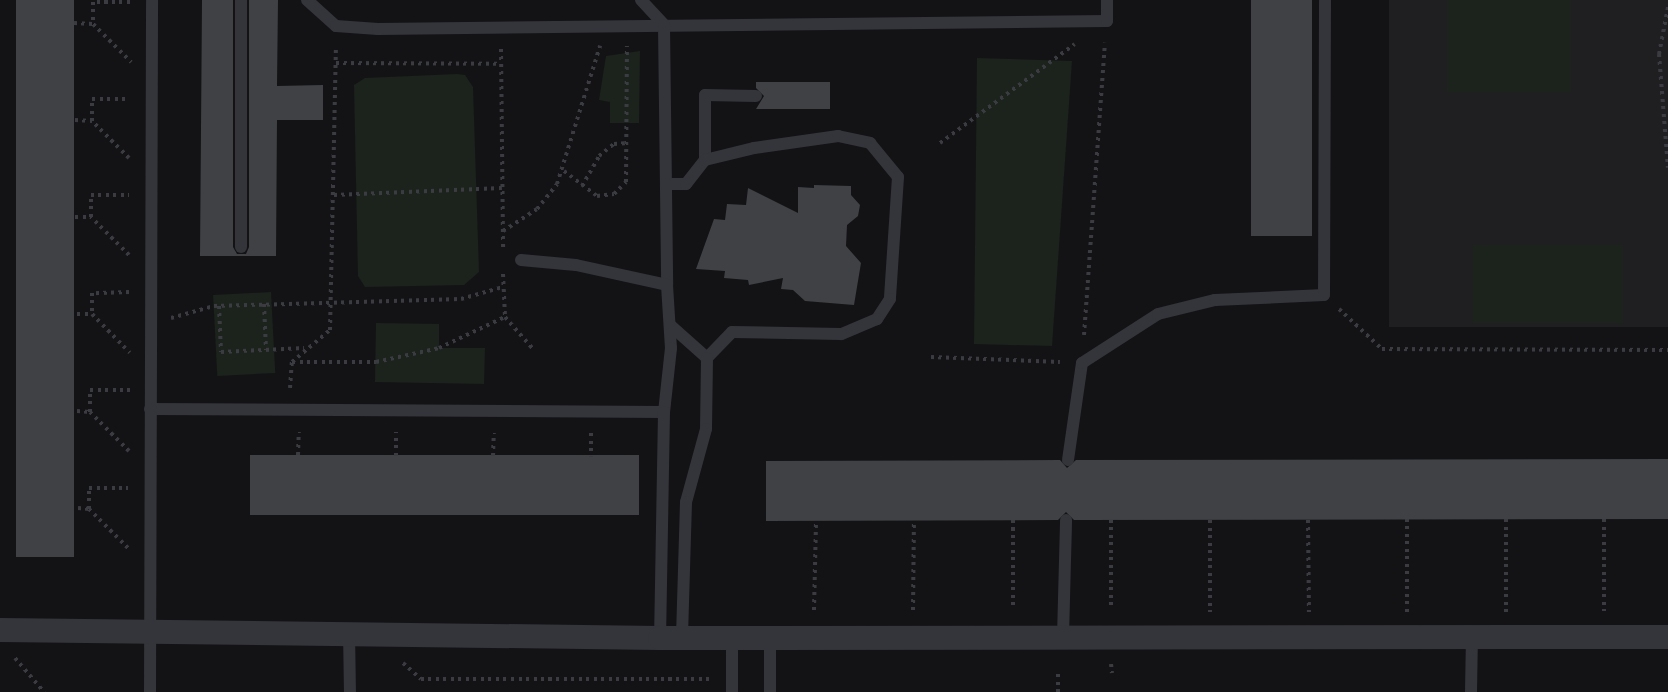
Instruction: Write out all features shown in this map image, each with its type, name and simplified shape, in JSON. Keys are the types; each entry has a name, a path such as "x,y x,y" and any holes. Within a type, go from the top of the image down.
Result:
{"street":[{"path":"0,630 349,632 671,638 770,636 1668,637"}],"lane":[{"path":"241,247 242,0"},
{"path":"307,0 320,15 336,26 605,28 664,25 1107,21 1107,0"},
{"path":"641,0 664,25 666,285 670,325 664,412 671,638"},
{"path":"1068,460 1082,363 1158,314 1215,300 1324,295 1325,0"},
{"path":"150,692 148,630 152,1"},
{"path":"705,160 705,95 756,96"},
{"path":"666,184 686,184 705,160 754,148 838,136 870,143 898,177 890,299 877,319 841,334 732,332 707,358 706,429 686,502 671,638"},
{"path":"521,260 576,265 666,285"},
{"path":"670,325 707,358"},
{"path":"150,409 664,412"},
{"path":"1063,637 1066,520"},
{"path":"349,632 350,692"},
{"path":"770,636 770,692"},
{"path":"732,637 732,692"},
{"path":"1472,637 1472,692"}],"path":[{"path":"93,24 93,2 152,1"},
{"path":"1668,7 1659,54 1668,168"},
{"path":"940,143 1107,21"},
{"path":"931,357 1082,363 1107,21"},
{"path":"74,23 93,24 152,84"},
{"path":"288,410 292,362 305,348 330,330 336,26"},
{"path":"501,27 503,254"},
{"path":"503,232 537,209 564,171 605,28"},
{"path":"564,171 597,196 614,194 627,182 627,53"},
{"path":"336,63 501,64"},
{"path":"92,121 92,99 152,98"},
{"path":"75,120 92,121 151,180"},
{"path":"582,186 599,156 614,144 628,143"},
{"path":"334,195 502,188"},
{"path":"151,195 91,195 91,217 151,277"},
{"path":"75,217 91,217"},
{"path":"503,265 505,317 534,350"},
{"path":"151,324 219,306 461,299 503,287"},
{"path":"150,374 92,314 92,293 151,292"},
{"path":"1324,295 1382,349 1668,350"},
{"path":"264,304 266,350"},
{"path":"219,306 221,352 305,348"},
{"path":"77,314 92,314"},
{"path":"292,362 376,362 439,348 505,317"},
{"path":"90,412 90,390 150,389"},
{"path":"77,411 90,412 150,471"},
{"path":"89,509 89,488 150,487"},
{"path":"78,508 89,509 150,569"},
{"path":"1407,519 1407,614"},
{"path":"1506,519 1506,615"},
{"path":"1604,519 1604,615"},
{"path":"913,614 914,520"},
{"path":"1013,520 1013,614"},
{"path":"1111,520 1111,614"},
{"path":"1210,520 1210,614"},
{"path":"1308,520 1309,614"},
{"path":"814,614 816,521"},
{"path":"13,655 44,692"},
{"path":"1058,672 1058,692"}],"shaded area":[{"path":"1389,0 1668,0 1668,327 1389,327"},
{"path":"1447,0 1571,0 1571,92 1447,92"},
{"path":"640,51 639,123 610,123 610,102 599,100 606,56"},
{"path":"977,58 1072,61 1052,346 974,344"},
{"path":"465,75 473,87 479,272 464,285 365,287 358,276 354,85 365,78"},
{"path":"1473,245 1623,245 1623,323 1473,323"},
{"path":"271,292 275,373 217,376 213,295"},
{"path":"376,323 439,324 439,348 485,348 484,384 375,382"}],"building":[{"path":"16,0 74,0 74,557 16,557"},
{"path":"202,0 233,0 233,247 237,254 246,254 249,247 249,0 278,0 277,86 323,85 323,120 277,120 276,256 200,256"},
{"path":"1251,0 1312,0 1312,236 1251,236"},
{"path":"756,82 830,82 830,109 756,109 764,96 756,88"},
{"path":"814,185 851,186 851,195 860,205 858,216 847,225 846,246 861,263 854,305 805,301 793,290 781,289 783,278 749,285 748,280 724,278 725,271 696,269 714,219 725,220 727,204 746,205 748,188 798,213 798,187 814,188"},
{"path":"250,455 639,455 639,515 250,515"},
{"path":"1668,459 1668,519 1074,520 1066,512 1058,520 766,521 766,461 1060,460 1067,468 1076,460"}]}
